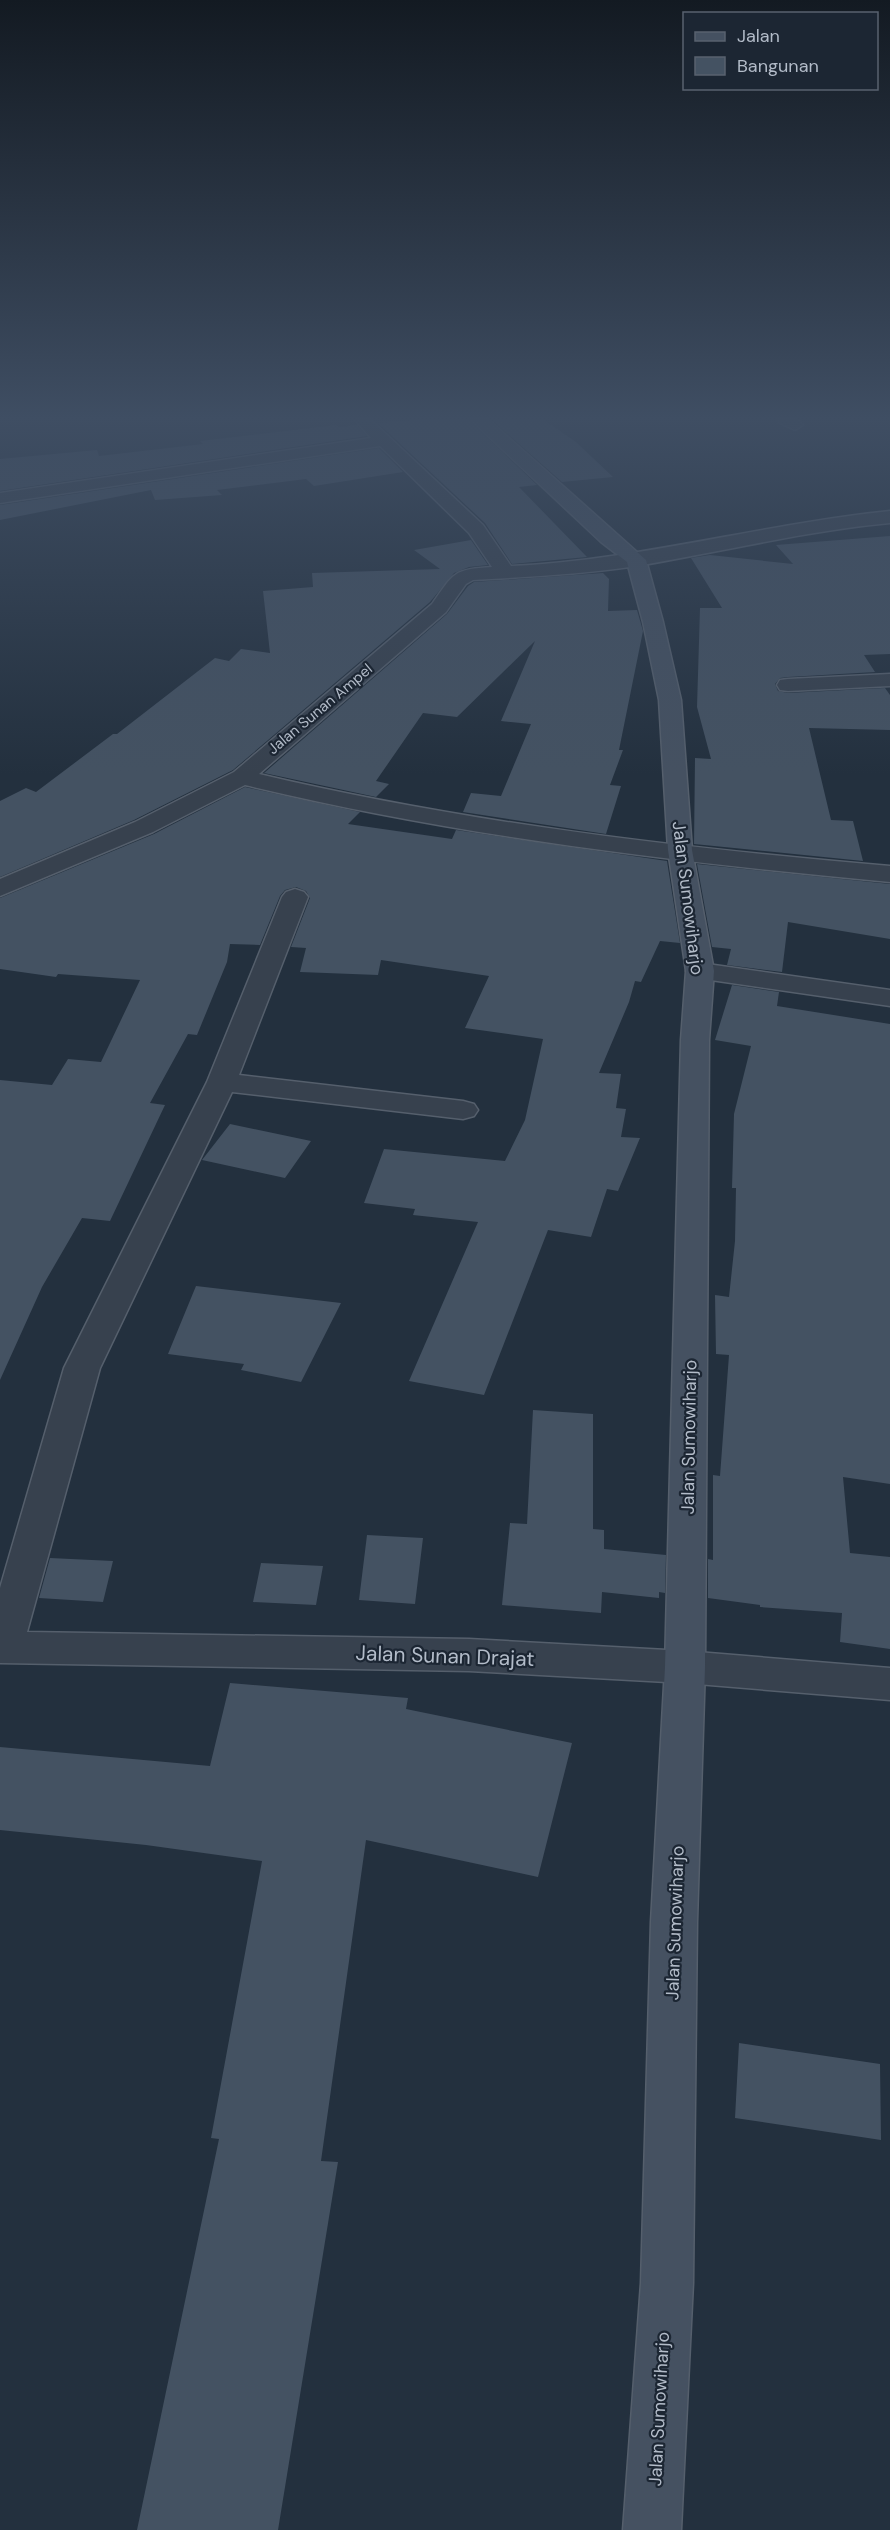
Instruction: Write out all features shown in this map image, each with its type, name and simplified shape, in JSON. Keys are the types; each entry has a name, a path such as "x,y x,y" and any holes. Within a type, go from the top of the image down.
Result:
{"street":[{"path":"482,538 505,572"},
{"path":"608,538 636,560"},
{"name":"Jalan Sunan Ampel","path":"0,888 144,827 242,777 439,608 446,595 463,576 553,570 636,560 756,538"},
{"name":"Jalan Sumowiharjo","path":"636,560 653,622 669,700 680,850 700,971 695,1040 685,1667 674,1922 667,2283 652,2530"},
{"path":"788,685 890,680"},
{"path":"242,777 334,799 546,835 890,874"},
{"path":"1,1647 82,1368 222,1082 295,897"},
{"path":"700,971 890,998"},
{"path":"222,1082 463,1110"},
{"name":"Jalan Sunan Drajat","path":"1,1647 469,1655 685,1667 890,1684"}],"building":[{"path":"495,538 569,538 587,557 512,564"},
{"path":"890,538 890,654 864,655 875,672 788,677 780,678 775,684 778,691 788,693 885,688 890,695 890,730 809,728 831,820 853,821 863,861 694,844 695,758 711,759 697,707 700,608 722,608 691,558 710,555 793,564 776,545"},
{"path":"471,540 488,565 469,567 454,573 430,602 233,770 134,820 0,877 0,801 26,788 36,792 113,734 117,734 215,658 229,661 241,649 270,653 263,591 313,587 312,573 440,569 414,550"},
{"path":"603,573 609,579 608,611 637,610 643,631 619,750 623,750 610,785 621,786 606,834 463,812 471,793 501,796 531,724 501,721 535,641 457,717 423,713 376,781 389,784 376,797 264,773 447,614 468,586 474,582"},
{"path":"245,787 360,812 348,824 452,839 456,830 667,861 680,943 660,941 641,982 635,981 629,1002 599,1073 621,1074 616,1108 626,1109 621,1137 640,1138 618,1191 607,1189 591,1237 548,1230 484,1395 409,1381 478,1222 413,1215 415,1209 364,1203 384,1149 505,1161 525,1120 543,1039 465,1028 489,976 381,960 378,975 300,972 306,948 291,947 310,898 306,891 296,887 285,890 280,896 260,945 230,944 227,962 197,1035 188,1034 150,1103 165,1105 110,1221 82,1218 42,1287 0,1380 0,1080 52,1085 68,1059 101,1062 140,980 58,974 56,977 0,969 0,898 154,834"},
{"path":"697,864 890,884 890,939 788,922 782,972 727,965 731,949 712,947"},
{"path":"732,985 779,992 777,1006 890,1024 890,1484 843,1477 850,1553 890,1557 890,1649 840,1642 842,1613 760,1607 760,1605 708,1598 708,1559 713,1560 713,1475 720,1476 729,1355 716,1354 715,1295 729,1297 735,1241 736,1188 732,1188 734,1114 751,1046 715,1040"},
{"path":"230,1124 311,1141 285,1178 202,1160"},
{"path":"196,1286 341,1303 301,1382 241,1370 244,1364 168,1354"},
{"path":"533,1410 593,1414 593,1529 604,1530 604,1549 666,1555 665,1593 659,1592 659,1598 602,1592 601,1613 502,1605 510,1523 527,1524"},
{"path":"367,1535 423,1538 415,1604 359,1600"},
{"path":"50,1558 113,1561 103,1602 39,1598"},
{"path":"261,1563 323,1566 316,1605 253,1602"},
{"path":"230,1683 408,1698 406,1709 572,1743 538,1877 366,1840 321,2161 338,2162 278,2530 137,2530 219,2139 211,2138 262,1861 146,1845 0,1830 0,1747 210,1766"},
{"path":"739,2043 880,2064 881,2140 735,2118"}]}
